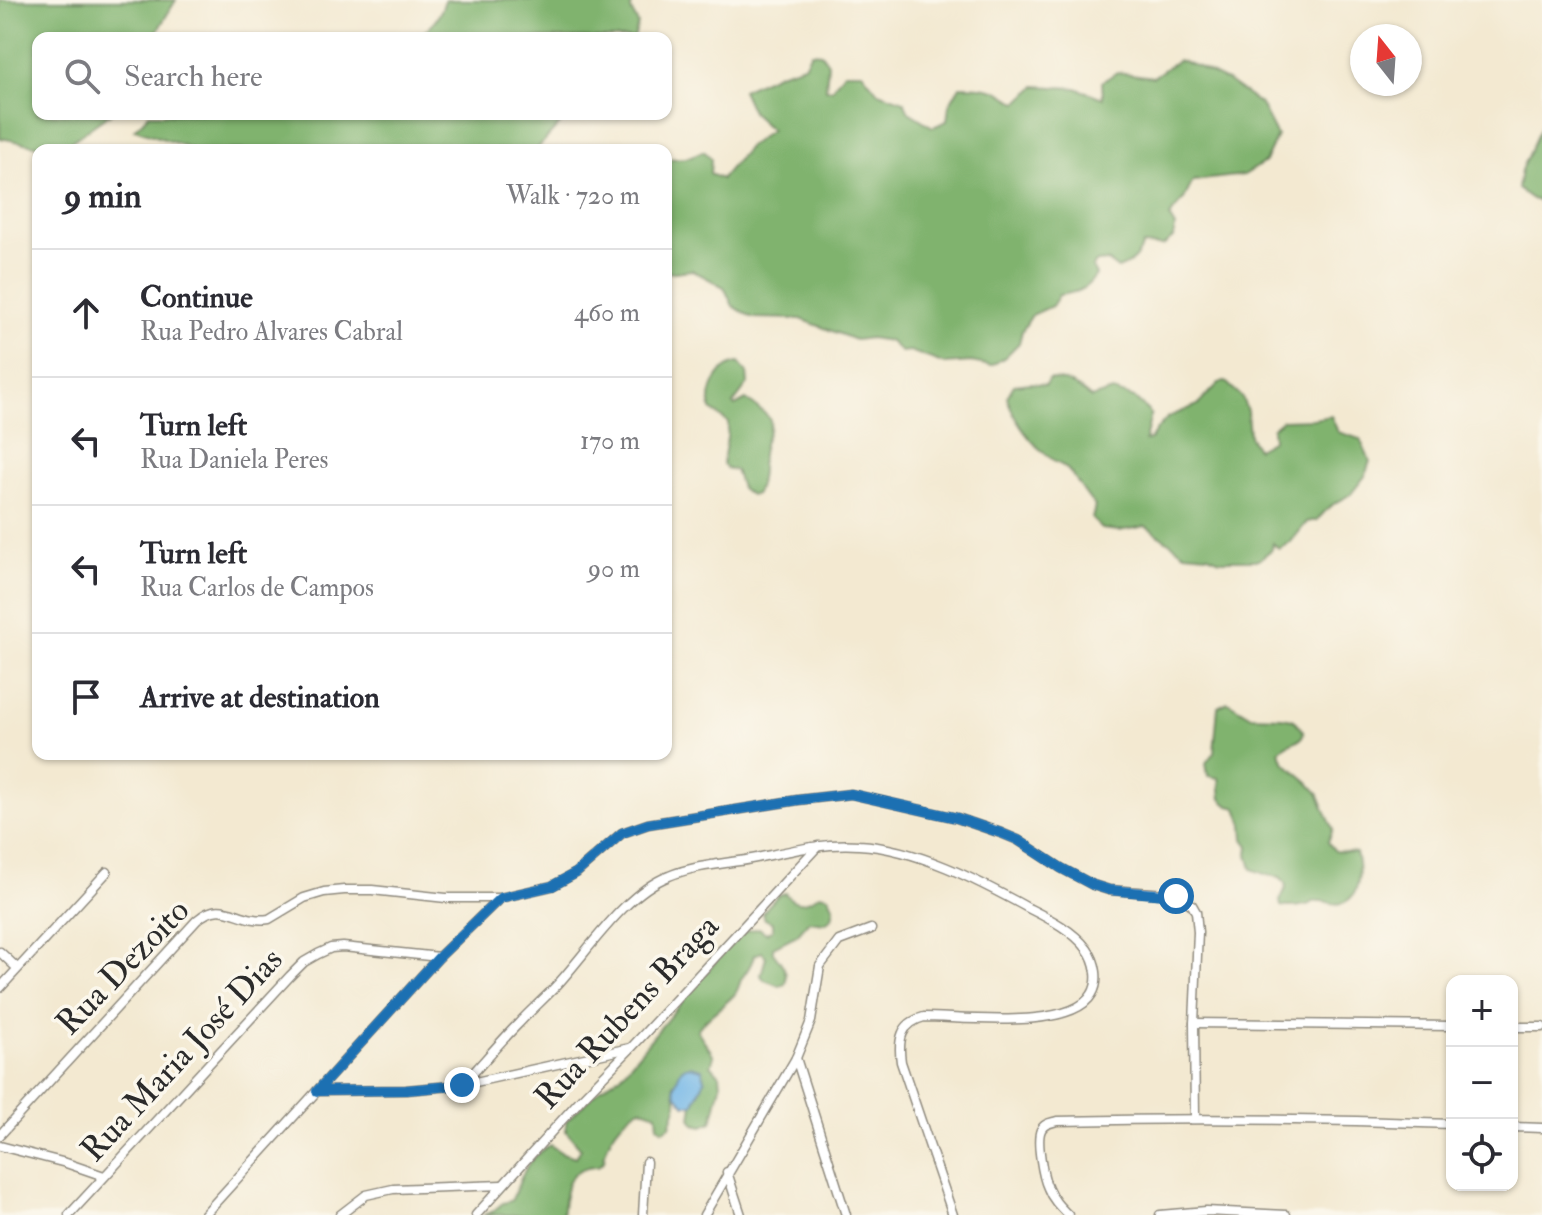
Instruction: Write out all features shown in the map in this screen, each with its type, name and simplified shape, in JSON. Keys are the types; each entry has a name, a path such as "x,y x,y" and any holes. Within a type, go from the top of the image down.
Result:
{"street":[{"path":"204,1215 439,957 500,898 552,886 576,873 622,833 648,824 851,794 957,818 1001,833 1093,885 1109,890 1167,894 1192,905 1198,932 1194,1023 1195,1118"},
{"path":"462,1085 558,984 626,905 642,891 668,876 818,846 863,845 887,849 969,877 1048,919 1076,937 1088,950 1095,966 1095,986 1087,1001 1059,1016 1037,1019 924,1017 915,1019 900,1035 901,1062 953,1215"},
{"name":"Rua Rubens Braga","path":"476,1215 818,846"},
{"path":"0,988 107,872"},
{"name":"Rua Dezoito","path":"0,1135 197,920 210,911 221,910 252,920 263,920 304,898 344,890 446,898 500,898"},
{"path":"704,1215 796,1058 811,1021 820,966 839,941 871,929"},
{"name":"Rua Maria José Dias","path":"69,1215 304,962 331,948 343,947 439,957"},
{"path":"0,952 17,968"},
{"path":"1194,1023 1446,1026"},
{"path":"1518,1027 1542,1027"},
{"path":"317,1091 406,1090 462,1085 631,1048"},
{"path":"796,1058 846,1215"},
{"path":"1068,1215 1047,1187 1038,1142 1039,1132 1046,1124 1057,1121 1195,1118 1446,1124"},
{"path":"1518,1127 1542,1128"},
{"path":"0,1146 104,1176"},
{"path":"643,1215 646,1162"},
{"path":"727,1172 741,1215"},
{"path":"340,1215 366,1195 379,1191 502,1185"},
{"path":"1160,1215 1206,1211 1286,1215"}],"green space":[{"path":"0,0 176,0 157,32 32,32 32,120 102,120 68,144 32,145 0,138"},
{"path":"445,0 632,0 631,10 638,24 636,32 424,32 440,12"},
{"path":"811,52 821,53 828,63 826,89 832,89 844,72 862,72 878,92 904,101 909,112 933,127 947,121 949,105 960,86 991,89 1019,102 1036,86 1076,88 1103,98 1102,82 1117,72 1153,77 1178,60 1229,82 1261,105 1277,136 1265,162 1244,175 1193,181 1184,199 1169,217 1175,227 1173,238 1163,246 1143,245 1134,260 1118,269 1107,261 1097,262 1092,267 1096,275 1088,284 1076,292 1059,295 1052,306 1032,315 1019,343 1005,357 991,366 971,362 945,364 910,351 901,352 889,341 870,338 855,340 801,319 753,318 733,306 724,287 692,270 672,272 672,159 686,158 704,151 711,159 710,174 721,179 749,146 771,130 753,114 742,90 804,65"},
{"path":"143,120 564,120 542,144 179,144 135,129"},
{"path":"1542,124 1542,202 1518,189 1521,170"},
{"path":"739,363 747,373 748,384 733,404 735,406 746,400 770,420 758,487 756,494 750,495 741,488 735,470 723,464 728,422 711,410 710,403 712,387 720,374"},
{"path":"1049,379 1072,384 1091,398 1113,391 1134,398 1151,414 1145,441 1150,440 1168,417 1198,405 1219,383 1226,382 1242,397 1247,411 1249,436 1257,449 1273,440 1272,428 1282,420 1331,416 1338,432 1360,439 1370,461 1365,476 1350,495 1330,506 1317,520 1307,522 1290,543 1279,549 1273,543 1272,549 1259,560 1220,560 1208,555 1185,553 1146,526 1119,531 1102,529 1092,519 1095,506 1068,470 1030,439 1014,415 1007,397 1014,385 1046,385"},
{"path":"1228,702 1251,716 1293,719 1304,732 1301,739 1279,751 1284,762 1318,793 1333,829 1328,842 1335,851 1356,853 1358,881 1349,900 1339,904 1318,901 1297,907 1281,906 1285,882 1280,877 1252,869 1249,846 1244,839 1237,808 1221,799 1219,778 1208,776 1206,763 1214,752 1218,707"},
{"path":"785,893 797,902 811,900 820,894 829,896 834,908 832,918 825,923 809,921 797,935 773,947 785,971 785,984 780,986 764,980 761,975 766,957 762,952 754,955 736,993 697,1030 714,1056 711,1065 720,1075 721,1085 712,1122 703,1126 695,1124 691,1118 701,1089 674,1084 677,1104 670,1126 663,1130 658,1126 657,1114 640,1108 633,1113 611,1137 604,1161 571,1177 562,1215 483,1215 511,1201 529,1163 550,1145 576,1157 581,1149 566,1131 566,1121 600,1089 621,1075 724,951 745,931 759,928 766,933 773,929 773,923 765,919 762,913 778,895"}],"water":[{"path":"682,1068 702,1069 705,1080 693,1105 685,1105 677,1096 675,1084"}],"route":[{"path":"462,1085 406,1090 317,1091 439,957 500,898 563,881 622,833 648,824 851,794 957,818 1001,833 1093,885 1127,893 1176,896"}]}
